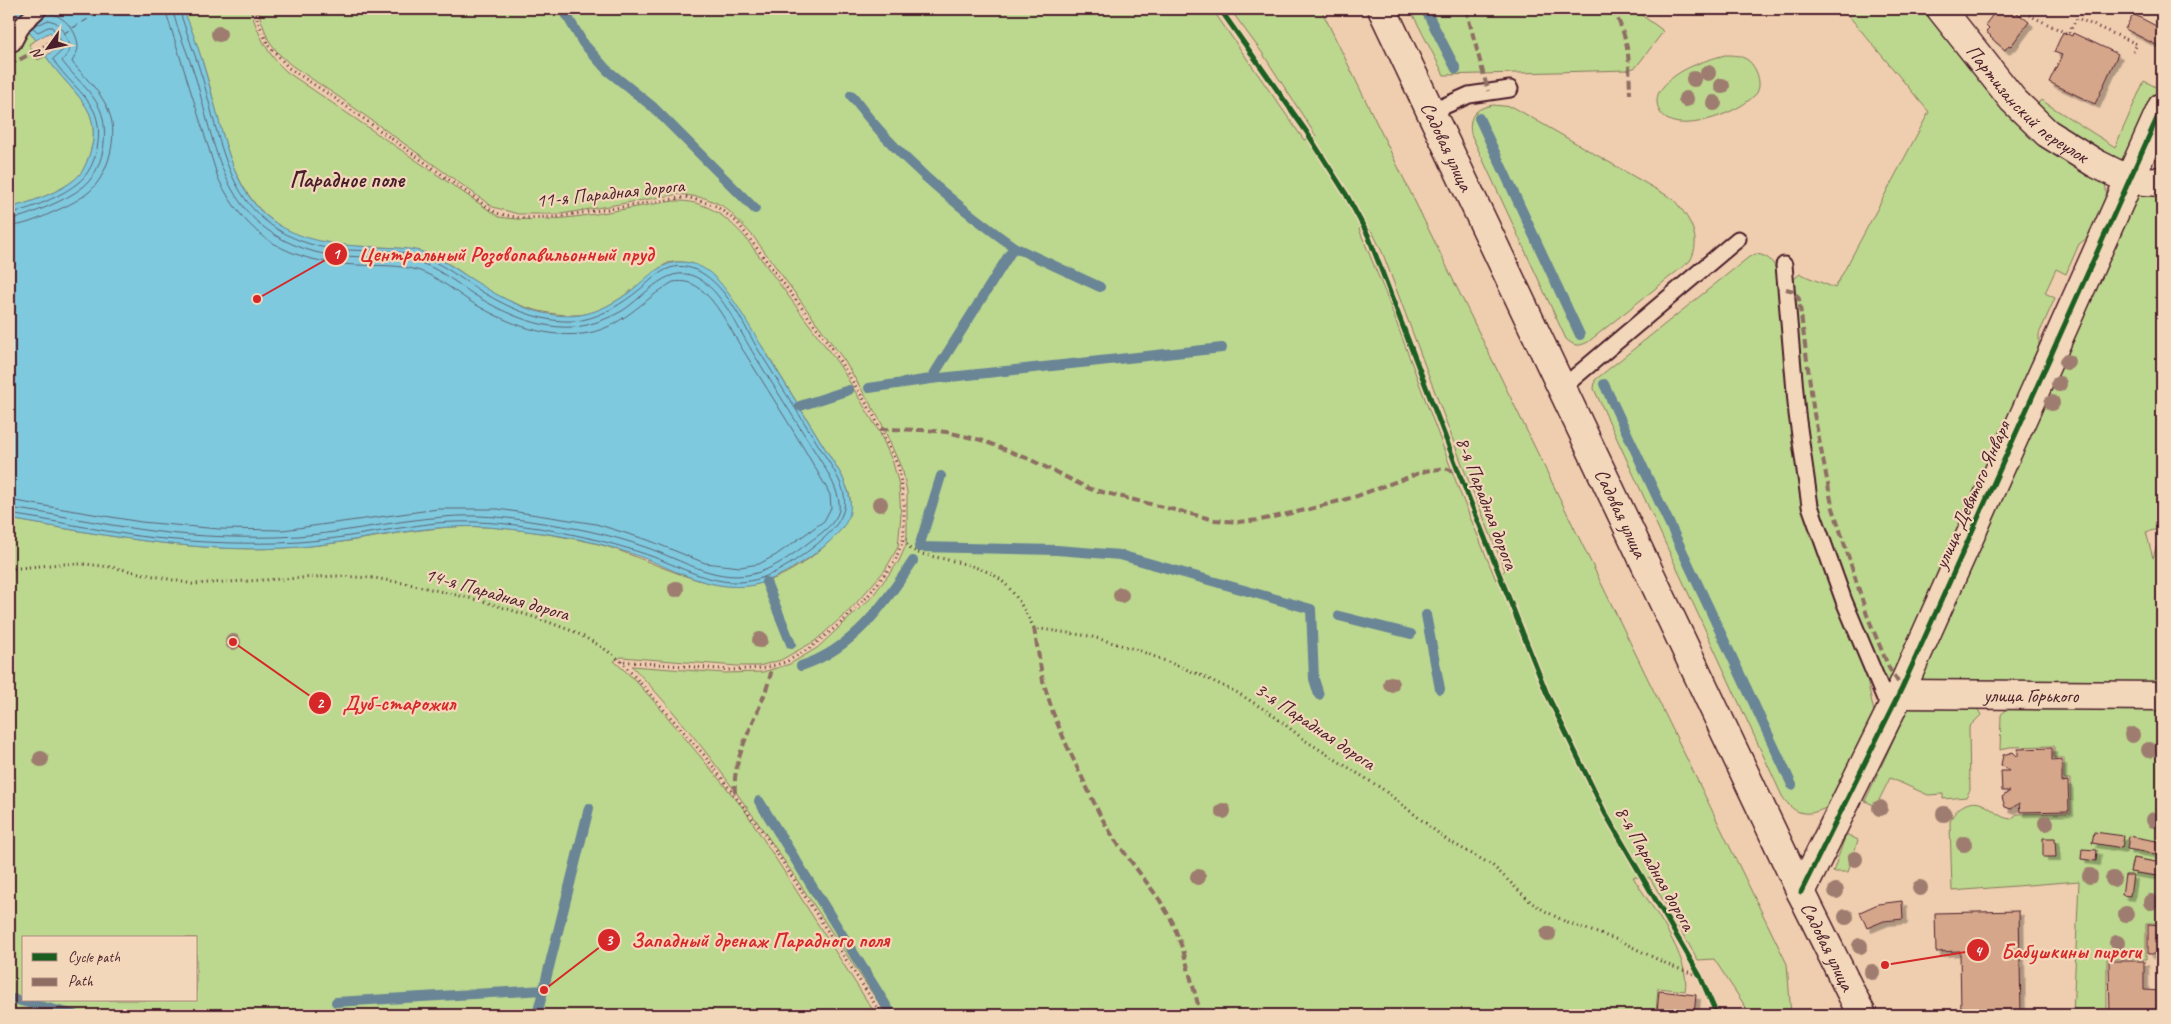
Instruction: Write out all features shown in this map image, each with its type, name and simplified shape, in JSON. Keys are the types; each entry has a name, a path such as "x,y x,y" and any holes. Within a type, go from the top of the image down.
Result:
{"street":[{"name":"Садовая улица","path":"1382,9 1862,1015"},
{"name":"Партизанский переулок","path":"1941,9 2001,85 2032,120 2064,145 2129,180"},
{"name":"улица Девятого Января","path":"1802,892 1895,704 2162,107"},
{"path":"2129,180 2162,182"},
{"name":"улица Горького","path":"1895,704 2162,696"}],"lane":[{"path":"13,43 23,24 38,9"},
{"path":"1431,112 1470,95 1510,89"},
{"path":"1563,387 1738,239"},
{"path":"1784,265 1797,414 1810,506 1844,601 1895,704"}],"path":[{"path":"2029,15 2068,34 2077,18 2137,44 2133,52"},
{"path":"44,45 54,39"},
{"path":"621,661 730,670 764,668 786,662 820,641 867,597 888,572 900,550 903,540"}],"green space":[{"path":"183,9 250,9 264,43 287,72 499,217 521,219 565,218 674,201 695,203 714,210 745,237 840,366 880,433 893,463 899,485 901,515 898,547 885,570 851,609 815,641 781,660 759,666 621,657 614,661 634,679 660,708 744,809 876,1015 33,1015 9,1010 9,519 145,541 214,548 249,549 322,545 439,528 495,528 534,532 590,542 609,547 693,578 714,584 734,586 753,585 775,578 808,559 837,534 850,502 849,492 842,476 764,349 694,264 668,263 660,267 625,295 597,311 587,314 564,315 538,311 501,297 447,263 423,253 394,248 335,245 296,234 278,225 258,208 237,175 223,137 197,44"},
{"path":"257,9 1212,9 1304,140 1316,136 1263,54 1230,9 1321,9 1787,964 1791,1015 1751,1015 1714,959 1698,960 1650,878 1633,877 1668,932 1682,963 1685,991 1658,988 1656,1013 1671,1015 887,1015 767,835 735,791 703,748 632,666 724,673 763,672 790,664 817,648 871,598 899,561 906,545 907,534 907,492 903,472 881,422 844,360 753,236 721,205 705,198 679,194 561,214 518,214 493,207 291,65 278,53 268,39","holes":["1367,227 1373,233 1383,254 1465,472 1505,570 1496,580 1461,495 1385,292 1359,229"]},
{"path":"1410,9 1633,9 1663,32 1636,67 1628,70 1444,75"},
{"path":"1843,9 1930,9 2105,181 2107,198 2098,230 2079,244 2066,274 2056,269 2045,293 2055,298 2039,334 2039,365 1893,689 1863,628 1826,530 1819,504 1804,417 1794,279 1800,274 1835,288 1929,112"},
{"path":"9,10 36,40 29,44 38,60 46,56 86,107 91,117 93,141 83,170 70,183 49,194 9,208"},
{"path":"1725,55 1742,57 1752,64 1759,79 1756,94 1744,104 1713,118 1685,123 1666,119 1662,115 1657,102 1659,93 1668,81 1691,67"},
{"path":"2144,81 2160,89 2127,156 2118,161 2032,110 2041,100 2115,147"},
{"path":"1493,105 1513,107 1673,199 1689,220 1695,236 1694,252 1690,261 1585,344 1576,345 1566,339 1471,134 1470,127 1474,114 1482,108"},
{"path":"2162,192 2162,528 2146,532 2153,558 2156,548 2162,542 2162,688 1919,682 2133,199 2140,193"},
{"path":"1756,254 1772,261 1778,277 1801,495 1807,520 1867,679 1875,717 1828,807 1808,813 1802,813 1792,808 1782,796 1594,389 1595,380 1749,257"},
{"path":"1911,702 1974,702 1981,715 1969,727 1970,790 1966,797 1943,799 1943,794 1928,795 1890,778 1876,806 1865,801"},
{"path":"2009,704 2162,704 2162,923 2146,923 2146,959 2107,959 2107,1015 2073,1015 2079,881 1952,891 1950,822 1958,809 1972,802 1986,806 2003,817 2011,819 2017,814 2071,813 2070,779 2064,779 2064,758 2054,758 2054,746 2009,747 2000,750 2001,715","holes":["2133,858 2160,863 2159,876 2130,872"]},
{"path":"1846,834 1858,840 1848,872 1833,872"}],"water":[{"path":"9,9 183,9 202,60 227,148 240,182 254,203 265,215 278,225 308,238 357,246 420,251 446,263 501,297 526,308 553,315 580,315 601,309 631,291 667,264 674,262 691,263 707,270 720,282 736,304 842,476 850,498 850,512 846,523 823,547 792,569 761,583 735,587 695,579 644,558 597,543 557,535 499,528 445,527 311,546 249,549 214,548 145,541 9,519 9,208 27,203 60,189 77,177 88,159 93,141 93,127 86,107 46,56 59,47 50,32 36,40"}],"building":[{"path":"1997,9 2012,9 2029,22 2011,46 2009,45 2005,50 1986,32 1989,29 1985,25"},
{"path":"2133,14 2162,29 2160,47 2125,29"},
{"path":"2063,32 2072,36 2073,33 2118,54 2095,104 2049,82 2062,55 2054,52"},
{"path":"2052,748 2052,761 2062,760 2062,782 2068,781 2069,811 2020,812 2019,803 2011,809 2005,807 2002,797 2010,791 2002,791 2001,771 2010,771 2001,765 2003,755 2013,752 2018,757 2018,749"},
{"path":"2094,832 2124,836 2122,848 2092,843"},
{"path":"2129,836 2162,842 2162,855 2127,849"},
{"path":"2043,838 2055,838 2056,857 2043,857"},
{"path":"2082,849 2097,850 2096,861 2081,859"},
{"path":"2133,858 2161,863 2158,876 2130,872"},
{"path":"2125,875 2133,875 2130,896 2122,895"},
{"path":"1902,901 1903,919 1884,921 1867,928 1860,912 1878,904"},
{"path":"2019,911 2021,1013 1974,1015 1974,1013 1961,1013 1960,951 1936,952 1935,913"},
{"path":"2148,924 2162,925 2162,954 2148,954"},
{"path":"2109,961 2144,961 2144,990 2161,991 2162,1015 2110,1015"},
{"path":"1659,991 1696,995 1694,1015 1657,1012"}],"waterway":[{"path":"563,9 583,43 607,70 653,107 755,209"},
{"path":"1425,9 1456,69"},
{"path":"851,95 886,138 926,177 947,196 1014,247"},
{"path":"1479,118 1580,335"},
{"path":"931,379 1014,247 1100,287"},
{"path":"869,388 931,379 1222,348"},
{"path":"1604,384 1792,785"},
{"path":"800,406 849,390"},
{"path":"941,476 919,547 1057,550 1120,555 1311,609 1314,679 1319,695"},
{"path":"801,666 836,649 866,624 891,594 913,561"},
{"path":"766,582 791,644"},
{"path":"1426,615 1440,689"},
{"path":"1339,616 1411,634"},
{"path":"759,801 892,1015"},
{"path":"537,1015 589,808"},
{"path":"336,1002 544,990"},
{"path":"9,998 22,1001"},
{"path":"25,1002 75,1015"}],"ferry route":[{"path":"54,39 105,9"}],"marked path":[{"path":"1466,9 1488,91"},
{"path":"1612,9 1625,40 1629,60 1630,94"},
{"path":"9,65 34,52"},
{"path":"1786,289 1794,291 1799,299 1814,414 1832,505 1867,615 1889,668 1902,688"},
{"path":"881,429 947,432 981,440 1029,459 1090,489 1215,520 1238,522 1260,520 1310,509 1354,497 1425,471 1445,468 1459,473"},
{"path":"1034,628 1043,681 1053,713 1067,746 1100,815 1115,840 1159,899 1172,921 1183,950 1201,1015"},
{"path":"735,793 738,761 763,699 772,667"}],"cycle path":[{"name":"8-я Парадная дорога","path":"1220,9 1306,131 1346,194 1368,235 1459,473 1547,694 1605,813 1700,976 1717,1015"},
{"path":"1801,892 1902,688 2162,107"}],"place":[{"name":"Центральный Розовопавильонный пруд","path":"257,299"},
{"name":"Дуб-старожил","path":"233,642"},
{"name":"Бабушкины пироги","path":"1885,965"},
{"name":"Западный дренаж Парадного поля","path":"544,990"}],"district":[{"name":"Парадное поле","path":"347,180"}]}
